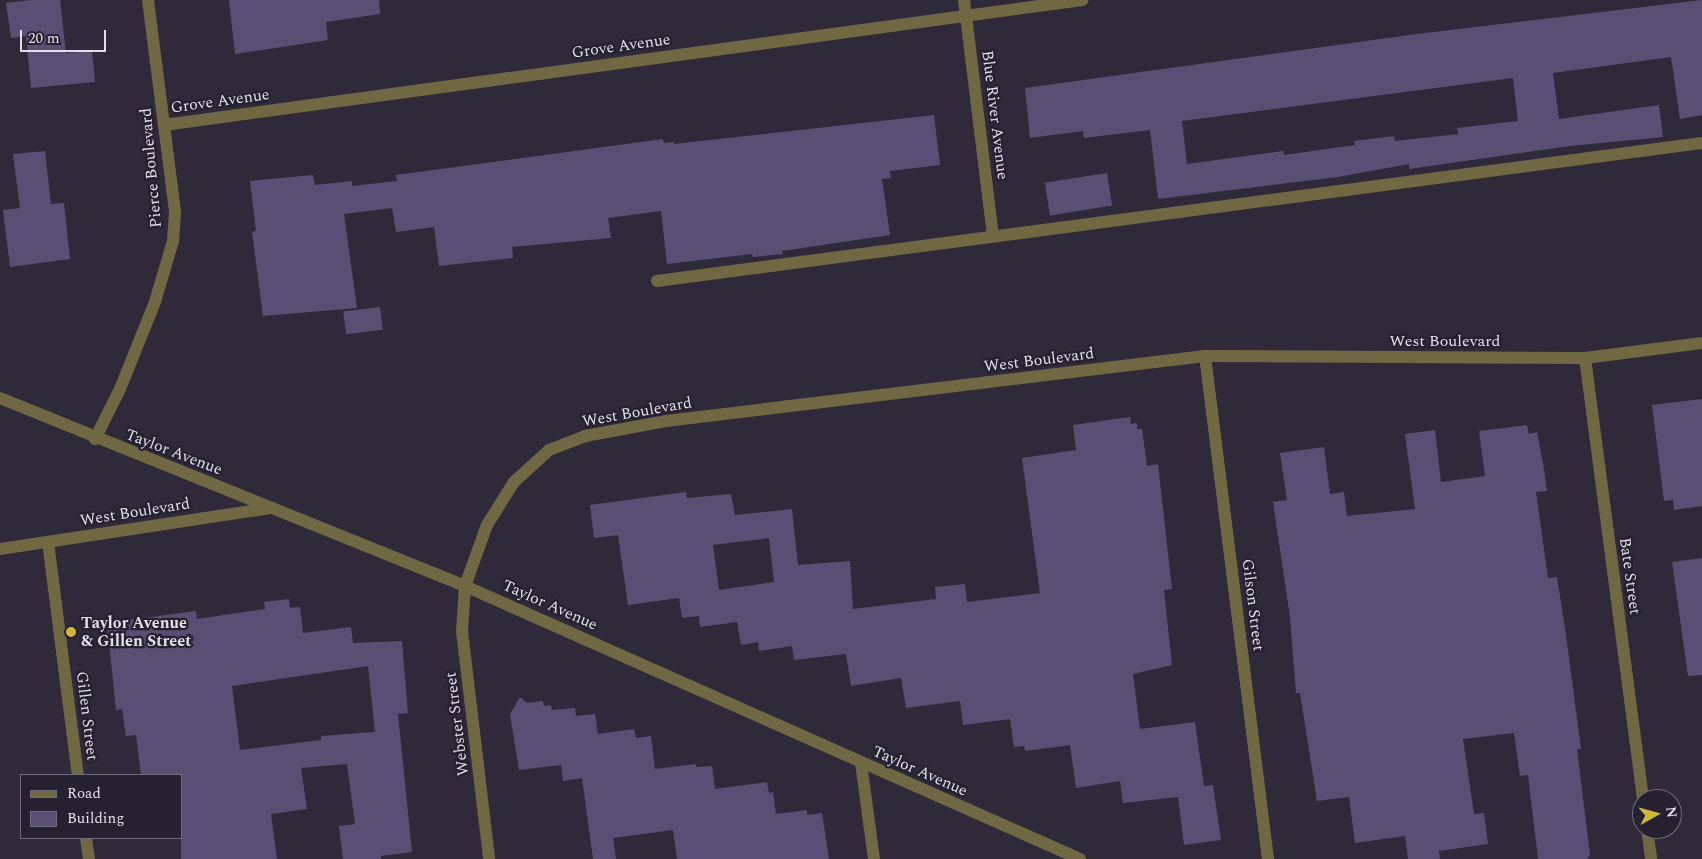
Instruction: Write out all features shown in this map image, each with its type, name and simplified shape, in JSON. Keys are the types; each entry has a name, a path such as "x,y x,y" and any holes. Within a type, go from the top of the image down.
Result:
{"street":[{"name":"Pierce Boulevard","path":"95,439 120,389 155,302 173,241 175,211 148,0"},
{"name":"Blue River Avenue","path":"964,0 993,235"},
{"name":"Grove Avenue","path":"164,125 1083,0"},
{"path":"657,281 993,235 1702,143"},
{"name":"West Boulevard","path":"465,586 487,525 514,482 548,450 585,436 666,421 1205,356 1585,358 1702,343"},
{"name":"Gilson Street","path":"1205,356 1268,859"},
{"name":"Bate Street","path":"1585,358 1642,789"},
{"name":"Taylor Avenue","path":"0,398 95,439 275,508 465,586 1080,859"},
{"name":"West Boulevard","path":"0,549 275,508"},
{"name":"Gillen Street","path":"48,542 78,774"},
{"name":"Webster Street","path":"465,586 462,631 490,859"},
{"path":"861,763 874,859"},
{"path":"86,839 89,859"},
{"path":"1648,839 1651,859"}],"building":[{"path":"31,0 60,0 66,53 92,51 95,82 31,88 26,36 11,38 6,3"},
{"path":"229,0 379,0 380,14 326,22 328,40 235,54"},
{"path":"1702,0 1702,115 1680,119 1671,57 1553,73 1559,119 1659,105 1663,137 1570,146 1409,169 1409,164 1338,177 1158,199 1150,130 1084,138 1083,131 1030,138 1025,88 1417,34","holes":["1513,78 1518,121 1457,128 1458,134 1395,141 1394,136 1354,141 1355,145 1284,155 1283,151 1187,164 1182,121"]},
{"path":"934,115 940,165 890,171 891,178 882,179 890,235 782,251 783,254 753,257 752,254 667,264 661,211 608,218 611,238 512,247 513,258 439,266 434,227 396,232 392,208 344,214 357,308 263,316 252,232 256,231 250,181 313,175 315,185 352,181 352,186 397,181 396,175 663,139 664,143 674,142 674,144"},
{"path":"45,151 51,204 64,203 70,259 10,267 3,210 20,208 13,154"},
{"path":"1107,173 1112,206 1050,215 1045,183"},
{"path":"380,307 383,330 346,334 343,312"},
{"path":"1702,399 1702,506 1674,510 1673,500 1664,501 1652,405"},
{"path":"1130,417 1131,424 1137,423 1137,429 1142,429 1147,466 1158,464 1172,589 1164,590 1172,665 1133,674 1140,729 1195,722 1204,786 1213,785 1221,840 1184,845 1178,797 1123,803 1120,781 1076,788 1070,745 1025,751 1024,746 1014,747 1010,719 963,725 960,701 906,708 901,678 851,686 846,654 794,660 792,646 759,651 758,642 741,645 737,622 700,627 699,616 682,618 679,598 628,605 618,535 594,538 590,505 686,492 687,498 731,494 735,515 792,509 798,565 850,561 853,609 936,599 935,587 965,584 967,602 1040,593 1022,458 1076,450 1073,425","holes":["769,538 774,582 719,590 713,545"]},
{"path":"1527,425 1529,434 1537,432 1544,469 1547,491 1536,492 1548,578 1557,577 1566,635 1581,749 1577,749 1590,855 1587,859 1538,859 1528,775 1520,776 1514,733 1463,739 1474,814 1484,813 1488,844 1439,851 1440,859 1408,859 1405,836 1355,843 1349,797 1317,801 1300,693 1296,693 1290,617 1273,502 1287,500 1280,453 1324,447 1330,494 1344,492 1347,516 1415,509 1405,434 1435,430 1441,482 1485,476 1479,431"},
{"path":"1702,558 1702,675 1688,676 1672,562"},
{"path":"289,599 290,608 300,607 303,633 351,627 353,643 402,641 408,713 398,714 412,852 381,856 381,859 343,859 339,826 355,824 347,764 301,768 307,809 271,814 277,859 181,859 182,774 141,774 136,735 126,736 122,709 116,710 107,623 196,611 197,619 265,609 264,602","holes":["368,666 375,732 321,736 321,740 240,750 232,686"]},
{"path":"520,697 527,703 543,701 544,706 551,705 552,710 575,708 576,716 595,714 598,734 634,729 636,738 651,736 655,769 696,764 696,767 712,766 715,789 767,782 769,793 773,792 776,814 807,810 807,815 822,813 829,859 677,859 673,830 613,838 616,859 593,859 582,778 563,781 561,765 519,770 510,714"}],"place":[{"name":"Taylor Avenue & Gillen Street","path":"71,632"}]}
